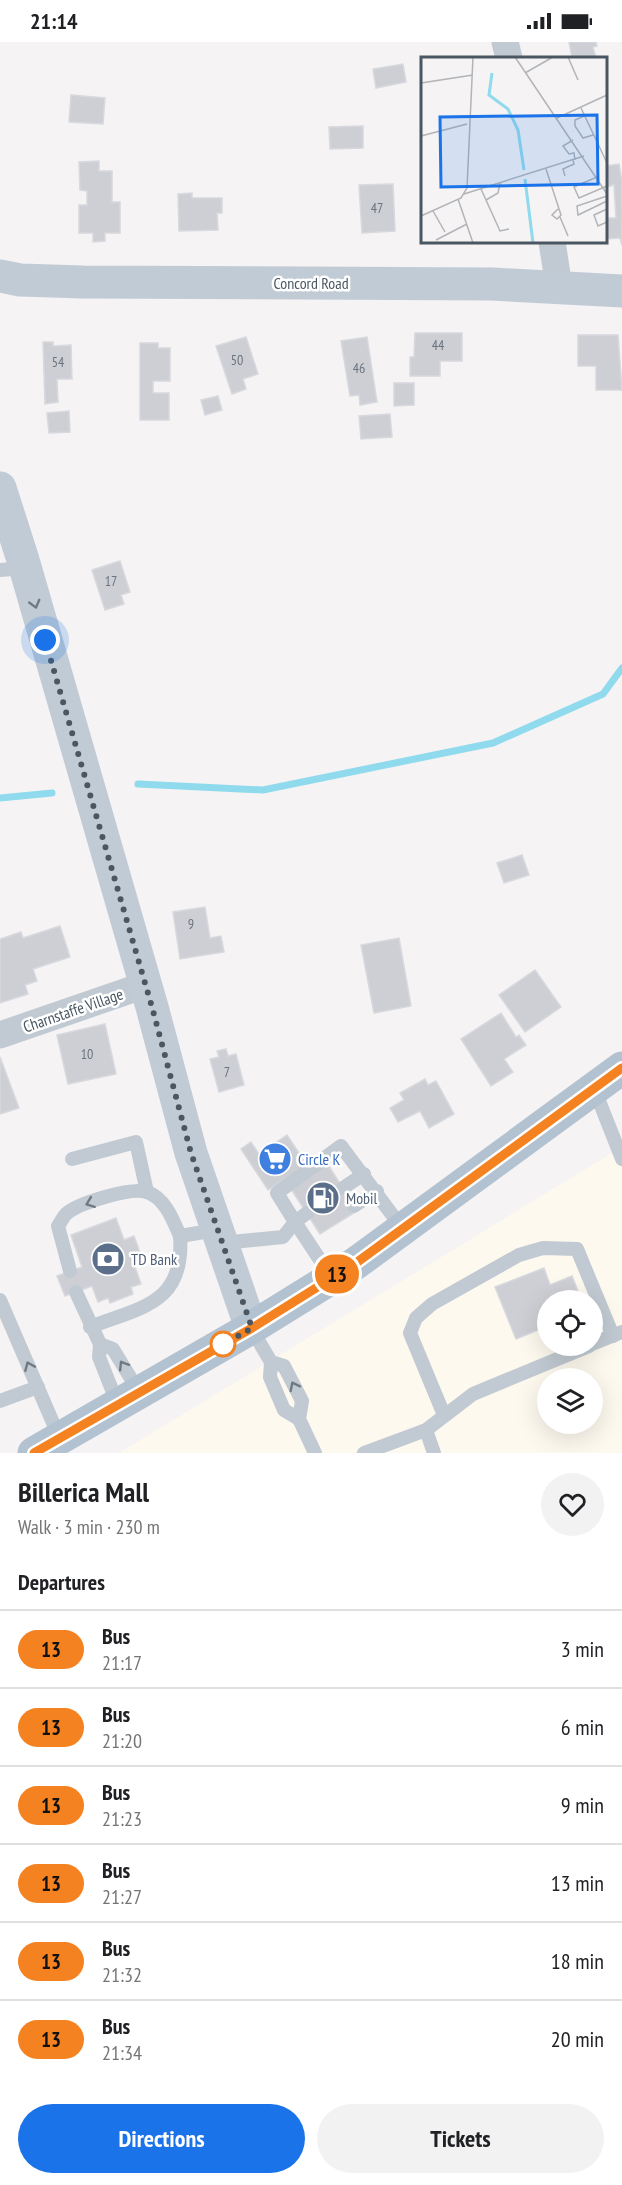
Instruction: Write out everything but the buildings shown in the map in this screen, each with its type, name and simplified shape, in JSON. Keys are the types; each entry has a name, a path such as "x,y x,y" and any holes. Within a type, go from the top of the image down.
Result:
{"main road":[{"name":"Concord Road","path":"0,276 20,280 82,282 480,284 622,291"},
{"path":"0,488 13,569 145,985 191,1153 252,1328"},
{"path":"47,1446 252,1328 332,1278 622,1068"}],"street":[{"path":"505,42 509,57"},
{"path":"552,243 559,287"},
{"name":"Charnstaffe Village","path":"0,1035 145,985"}],"lane":[{"path":"594,1088 622,1159"},
{"path":"72,1159 136,1142 147,1192"},
{"path":"332,1278 312,1234 295,1222 277,1193 341,1146 377,1191 402,1228"},
{"path":"343,1188 364,1174"},
{"path":"354,1206 377,1191"},
{"path":"70,1271 58,1226 66,1214 105,1197 128,1192 147,1192 167,1208 180,1236 180,1268 168,1288 150,1306 90,1327"},
{"path":"180,1236 283,1237 295,1222 307,1214"},
{"path":"444,1415 410,1333 416,1318 432,1304 519,1255 543,1248 577,1249 618,1334 603,1340"},
{"path":"76,1292 90,1327 100,1344 99,1357 129,1399"},
{"path":"0,1300 38,1387 47,1446"},
{"path":"252,1328 271,1362 270,1377 284,1410 299,1419 315,1453"},
{"path":"100,1344 113,1349 129,1399"},
{"path":"364,1453 426,1430 473,1394 565,1356"},
{"path":"271,1362 284,1366 302,1401 299,1419"},
{"path":"0,1401 38,1387"},
{"path":"426,1430 434,1453"}],"shaded area":[{"path":"622,1147 622,1453 119,1453"}],"waterway":[{"path":"138,784 263,790 493,743 603,694 622,668"},
{"path":"0,798 52,793"}],"bus line":[{"name":"13","path":"34,1453 252,1328 356,1263 622,1068"}],"place":[{"name":"Circle K","path":"275,1159"},
{"name":"Mobil","path":"323,1198"},
{"name":"TD Bank","path":"108,1259"}],"route":[{"path":"45,640 152,1007 191,1153 252,1328 220,1346 223,1344"}]}
